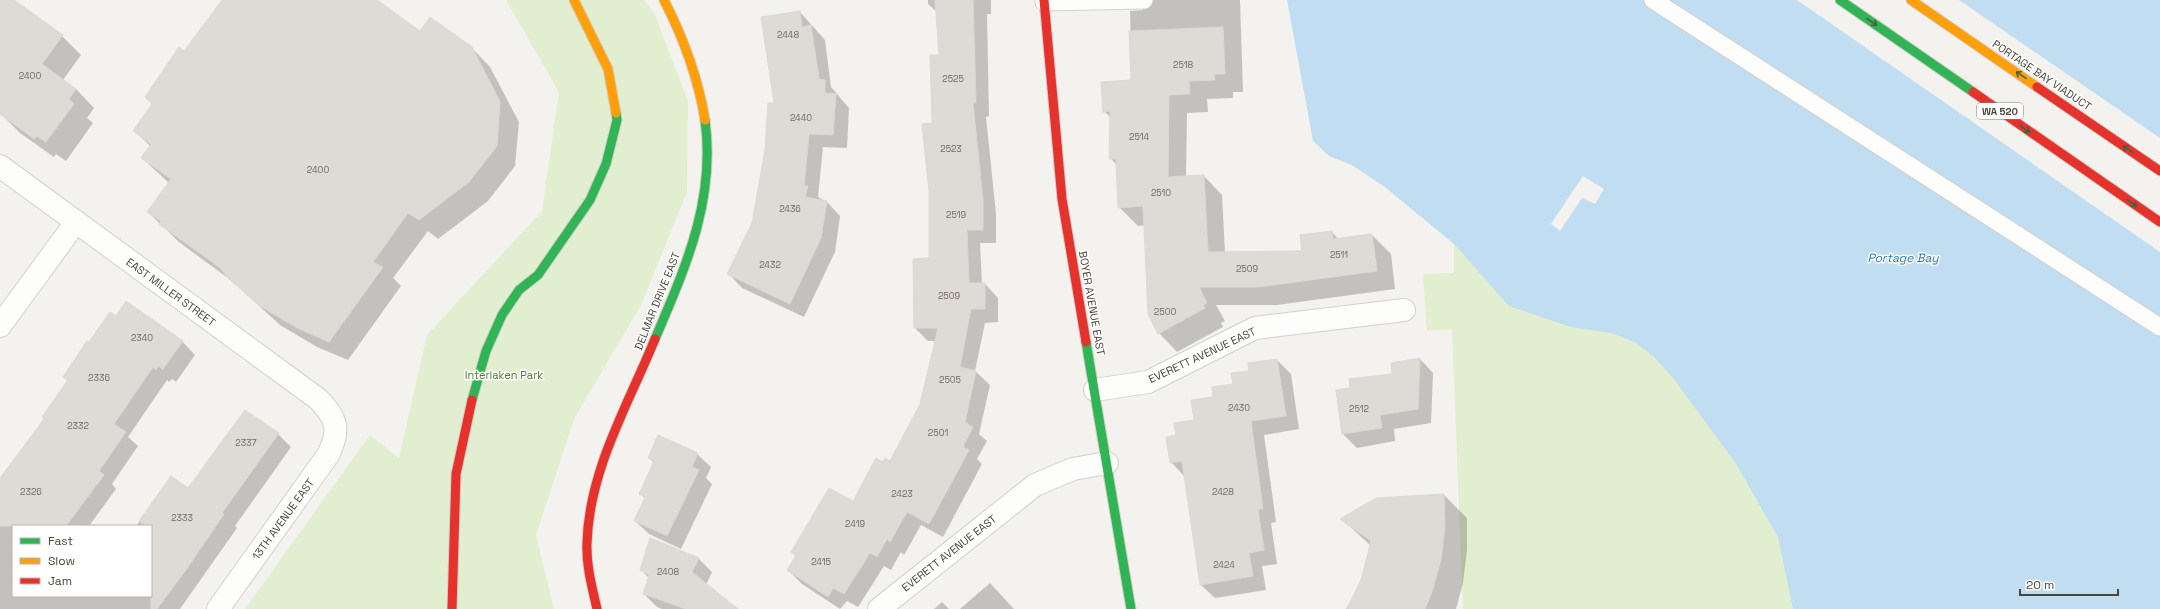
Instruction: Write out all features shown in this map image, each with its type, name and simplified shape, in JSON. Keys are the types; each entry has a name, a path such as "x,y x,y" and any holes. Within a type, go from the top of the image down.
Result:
{"main road":[{"path":"452,609 456,474 469,408 486,351 502,315 519,290 538,275 590,200 606,164 617,120 608,69 574,0"},
{"name":"DELMAR DRIVE EAST","path":"597,609 591,591 587,536 593,492 616,428 690,252 698,228 707,174 708,151 706,126 698,81 686,42 664,0"},
{"name":"WA 520","path":"1840,0 2160,222"},
{"name":"PORTAGE BAY VIADUCT","path":"1911,0 2160,171"},
{"name":"BOYER AVENUE EAST","path":"1044,1 1062,199 1132,609"}],"street":[{"name":"EAST MILLER STREET","path":"0,166 318,400 329,410 336,424"},
{"path":"0,326 76,222"},
{"name":"EVERETT AVENUE EAST","path":"1095,390 1148,382 1255,328 1404,310"},
{"name":"13TH AVENUE EAST","path":"218,609 328,455 336,440 336,424"},
{"name":"EVERETT AVENUE EAST","path":"879,609 1035,485 1073,469 1107,463"}],"lane":[{"path":"1044,1 1144,0"},
{"path":"1653,0 2160,327"}],"green space":[{"name":"Interlaken Park","path":"506,0 644,0 655,15 688,101 687,192 641,305 574,419 536,535 554,609 245,609 370,435 399,458 427,335 542,211 559,92"},
{"path":"1352,165 2160,609 1463,609 1452,329 1427,331 1423,274 1454,273 1454,244 1385,187"}],"water":[{"name":"Portage Bay","path":"1287,0 2160,0 2160,609 1793,609 1778,537 1735,462 1673,378 1653,356 1635,342 1611,333 1571,327 1509,306 1454,244 1385,187 1352,165 1329,156 1313,141"}],"pier":[{"path":"1797,0 1959,0 2160,138 2160,252"},
{"path":"1583,176 1604,189 1595,204 1582,198 1560,231 1551,224"}],"building":[{"path":"0,0 14,0 63,35 42,64 76,89 69,99 74,104 46,142 37,136 34,139 0,114"},
{"path":"222,0 377,0 420,31 430,17 472,47 500,102 497,146 469,182 419,220 408,213 373,262 383,267 329,342 297,328 260,306 229,279 219,267 159,224 161,221 147,212 171,179 141,158 151,144 133,131 152,104 145,97 179,47 184,51"},
{"path":"935,0 973,0 976,103 973,103 983,200 983,230 967,230 969,283 985,283 985,309 971,309 960,367 976,371 965,422 973,427 963,447 969,450 929,524 907,512 890,542 887,539 877,557 870,553 844,594 833,588 828,597 787,570 796,556 791,552 829,488 853,501 876,458 883,462 885,458 890,461 920,404 938,328 914,328 913,259 929,258 929,191 922,124 932,123 930,55 939,55"},
{"path":"800,11 802,27 811,25 819,79 825,80 825,93 836,94 833,135 809,134 804,186 808,186 805,197 827,201 821,238 790,304 727,274 752,223 765,150 768,103 774,103 761,17"},
{"path":"1223,27 1225,74 1214,74 1215,80 1189,81 1190,94 1169,95 1168,177 1204,175 1208,252 1302,251 1300,235 1332,231 1333,239 1372,234 1377,271 1258,287 1199,287 1207,303 1203,305 1205,308 1158,334 1148,314 1143,206 1118,208 1116,159 1109,159 1110,111 1103,112 1101,82 1131,80 1129,31"},
{"path":"126,301 183,341 163,369 158,366 156,370 153,367 114,424 126,432 99,471 104,475 67,525 0,526 0,478 44,419 42,417 68,380 63,377 87,341 89,342 110,312 116,316"},
{"path":"1420,358 1418,409 1380,415 1382,428 1342,434 1336,390 1350,388 1349,379 1392,374 1391,363"},
{"path":"1277,359 1286,416 1251,421 1263,509 1258,509 1264,550 1249,553 1253,576 1200,585 1182,461 1170,463 1166,437 1176,435 1174,423 1194,420 1191,400 1213,397 1212,387 1233,384 1231,373 1249,371 1248,363"},
{"path":"245,410 279,433 222,513 224,514 188,567 157,609 151,609 152,525 145,525 139,521 171,476 188,488"},
{"path":"658,435 698,453 692,467 699,470 667,536 634,521 645,497 639,494 654,461 648,458"},
{"path":"1444,494 1445,527 1441,560 1432,592 1425,609 1347,609 1361,580 1371,541 1340,519 1376,498"},
{"path":"650,538 699,558 692,572 738,609 686,609 643,594 649,575 640,570"}],"traffic: fast":[{"path":"1840,0 1973,92"},
{"path":"472,400 486,351 502,315 519,290 538,275 590,200 606,164 617,120 616,113"},
{"path":"655,339 687,260 702,206 706,178 707,150 705,120"},
{"path":"1086,342 1131,609"}],"traffic: slow":[{"path":"574,0 608,69 616,113"},
{"path":"664,0 678,29 689,58 705,120"},
{"path":"1911,0 2037,87"}],"traffic: jam":[{"path":"1044,0 1062,199 1086,342"},
{"path":"2037,87 2160,171"},
{"path":"1973,92 2160,222"},
{"path":"597,609 587,560 589,516 602,464 622,413 655,339"},
{"path":"452,609 456,474 472,400"}]}
